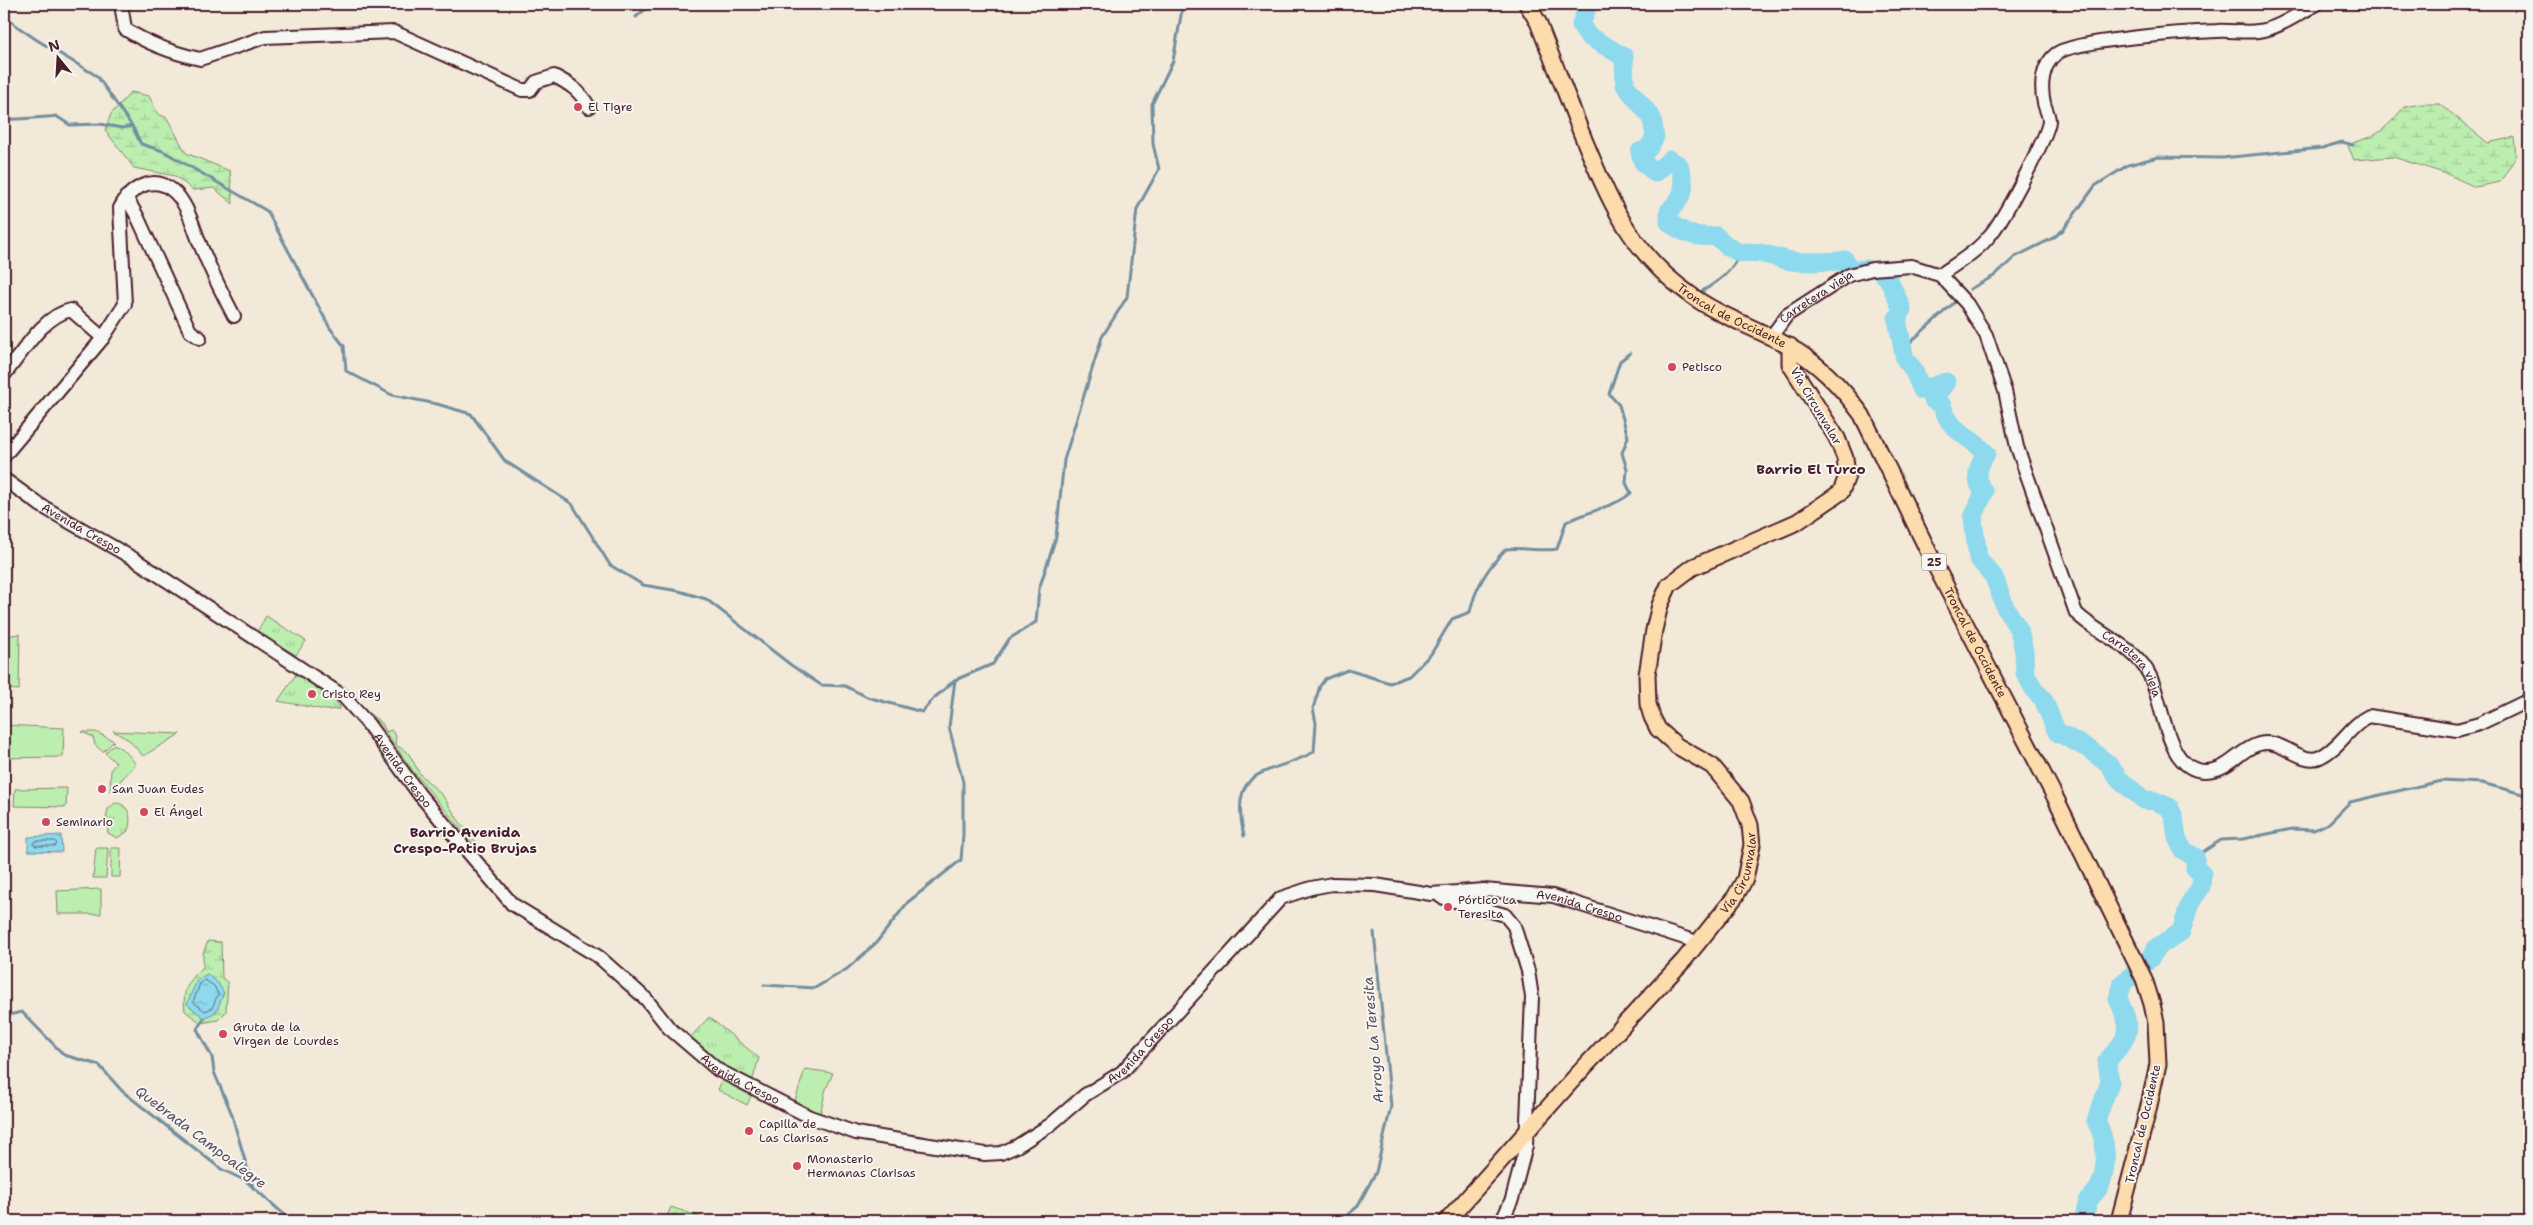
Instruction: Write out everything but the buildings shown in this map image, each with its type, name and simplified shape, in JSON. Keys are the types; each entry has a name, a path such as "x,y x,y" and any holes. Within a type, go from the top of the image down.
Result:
{"main road":[{"name":"Troncal de Occidente","path":"1527,4 1538,22 1606,193 1620,221 1643,252 1668,278 1699,302 1790,346 1829,375 1862,415 1935,565 2056,799 2144,979 2156,1023 2158,1064 2119,1221"},
{"name":"Vía Circunvalar","path":"1447,1221 1526,1130 1684,960 1735,897 1745,879 1752,845 1750,826 1741,802 1718,773 1702,758 1667,739 1652,718 1648,704 1647,675 1654,630 1668,585 1693,567 1797,522 1841,492 1847,476 1845,458 1838,438 1790,364 1790,346"}],"street":[{"path":"121,4 126,29 139,38 189,57 200,59 265,37 394,32 522,90 530,90 536,82 554,76 571,84 583,95 589,107"},
{"path":"1940,275 1990,236 2033,161 2049,120 2044,101 2042,81 2046,66 2055,54 2074,46 2102,41 2214,31 2260,31 2292,18 2316,4"},
{"path":"4,456 103,338 125,304 120,208 126,197 140,186 154,182 172,190 184,206 210,267 234,316"},
{"path":"126,197 137,216 190,331 200,338"},
{"name":"Carretera vieja","path":"1771,337 1788,315 1849,275 1872,269 1911,266 1940,275 1967,304 1986,335 2005,391 2017,447 2076,613 2126,648 2142,662 2156,688 2174,751 2190,768 2205,771 2226,766 2252,746 2265,743 2280,744 2308,759 2318,759 2329,753 2362,720 2369,716 2457,730 2479,724 2529,700"},
{"path":"4,375 49,319 59,313 71,310 103,338"},
{"name":"Avenida Crespo","path":"4,479 40,505 134,559 343,696 368,724 419,794 512,904 599,957 646,999 668,1028 725,1076 810,1116 856,1133 985,1154 1001,1153 1017,1146 1050,1125 1086,1095 1122,1072 1281,898 1311,888 1332,884 1374,886 1431,894 1484,890 1553,896 1697,942"},
{"path":"1431,894 1502,913 1514,926 1528,971 1532,997 1526,1146 1512,1199 1502,1221"}],"green space":[{"path":"131,92 149,96 158,114 167,118 186,153 230,171 233,204 214,188 193,190 175,176 134,168 105,130 111,114"},
{"path":"2421,104 2440,104 2488,143 2514,137 2516,157 2500,182 2475,187 2447,174 2393,157 2354,160 2348,146 2378,133 2404,107"},
{"path":"266,616 306,641 296,655 257,632"},
{"path":"20,634 19,690 4,689 4,636"},
{"path":"297,673 326,691 340,706 340,709 326,710 278,701"},
{"path":"367,712 382,723 386,732 391,730 396,736 395,744 409,754 420,774 443,796 459,821 481,848 475,846 413,771 380,725"},
{"path":"4,725 64,728 63,757 4,758"},
{"path":"113,731 180,734 143,756 129,740"},
{"path":"82,732 96,732 114,741 103,752 95,745 93,737"},
{"path":"114,744 125,751 136,764 110,792 111,769 116,763 105,753"},
{"path":"67,788 66,807 14,806 15,789"},
{"path":"115,803 127,809 130,818 127,832 117,838 108,833 106,819 108,809"},
{"path":"96,848 108,848 106,878 93,878"},
{"path":"111,848 121,848 120,877 111,877"},
{"path":"101,889 101,914 58,914 57,891"},
{"path":"208,941 221,942 222,978 228,983 226,1012 218,1020 201,1023 185,1011 184,997 187,986 203,967 203,953"},
{"path":"709,1017 759,1058 752,1082 740,1077 689,1039"},
{"path":"805,1069 833,1073 826,1089 820,1114 795,1101"},
{"path":"723,1078 751,1096 747,1105 718,1090"},
{"path":"671,1207 712,1221 665,1221"}],"water":[{"path":"61,835 62,852 28,851 28,837"},
{"path":"207,974 218,983 224,993 216,1012 204,1018 187,1004 197,980"}],"waterway":[{"path":"636,17 651,4"},
{"path":"4,119 56,116 70,125 100,124 122,128 132,126 141,144 163,151 267,211 330,328 344,346 346,371 392,395 437,404 471,414 505,461 572,504 610,565 643,585 679,591 706,599 791,665 821,685 845,686 867,697 922,712 933,699 955,680 993,664 1009,639 1036,622 1039,589 1056,537 1064,460 1102,337 1127,297 1137,209 1159,169 1153,144 1152,104 1173,61 1183,4"},
{"path":"1588,4 1581,25 1588,36 1624,57 1625,85 1652,118 1655,137 1648,149 1640,152 1643,162 1655,173 1670,160 1679,165 1683,180 1683,190 1679,200 1669,211 1669,222 1680,230 1691,234 1716,236 1727,246 1740,253 1758,253 1798,262 1845,260 1850,270 1866,269"},
{"path":"4,13 15,25 37,40 97,76 132,126"},
{"path":"1970,289 1994,276 2015,257 2053,238 2063,230 2095,186 2128,165 2158,157 2222,158 2322,148 2342,142 2353,145"},
{"path":"1701,292 1724,276 1733,266 1740,253"},
{"path":"1883,274 1887,276 1902,309 1897,319 1905,359 1913,369 1922,390 1946,382 1933,400 1942,405 1950,422 1986,453 1978,472 1979,482 1984,492 1973,518 1978,558 1994,577 2005,607 2019,630 2024,651 2025,673 2035,691 2043,699 2057,732 2089,749 2109,765 2119,779 2144,800 2155,801 2169,807 2174,817 2177,838 2183,850 2195,857 2195,868 2202,874 2201,887 2190,903 2181,932 2157,947 2152,956 2143,965"},
{"path":"1905,347 1957,300"},
{"path":"1244,836 1240,813 1242,796 1247,784 1255,776 1314,752 1316,723 1313,708 1320,686 1325,679 1348,670 1390,683 1409,676 1431,654 1452,619 1470,612 1483,578 1506,549 1557,549 1566,522 1618,502 1631,493 1626,483 1627,469 1622,453 1628,437 1619,405 1609,394 1620,361 1630,353"},
{"path":"764,985 815,988 847,969 876,943 908,902 961,860 963,782 949,727 955,680"},
{"path":"2195,857 2221,840 2243,839 2292,829 2314,830 2329,823 2350,802 2441,781 2482,783 2526,795 2529,793"},
{"name":"Arroyo La Teresita","path":"1340,1221 1357,1207 1376,1172 1391,1106 1374,932"},
{"path":"2083,1221 2088,1202 2100,1186 2103,1178 2104,1144 2096,1121 2110,1082 2107,1061 2121,1044 2127,1032 2126,1018 2118,999 2123,983 2131,976"},
{"name":"Quebrada Campoalegre","path":"4,1016 22,1012 64,1055 99,1065 122,1091 221,1169 246,1181 287,1217 288,1221"},
{"path":"204,1018 197,1029 212,1057 214,1072 231,1112 253,1188"}],"place":[{"name":"El Tigre","path":"578,107"},
{"name":"Petisco","path":"1672,367"},
{"name":"Cristo Rey","path":"312,694"},
{"name":"San Juan Eudes","path":"102,789"},
{"name":"El Ángel","path":"144,812"},
{"name":"Seminario","path":"46,822"},
{"name":"Pórtico La Teresita","path":"1448,907"},
{"name":"Gruta de la Virgen de Lourdes","path":"223,1034"},
{"name":"Capilla de Las Clarisas","path":"749,1131"},
{"name":"Monasterio Hermanas Clarisas","path":"797,1166"}],"district":[{"name":"Barrio El Turco","path":"1811,469"},
{"name":"Barrio Avenida Crespo-Patio Brujas","path":"465,840"}]}
